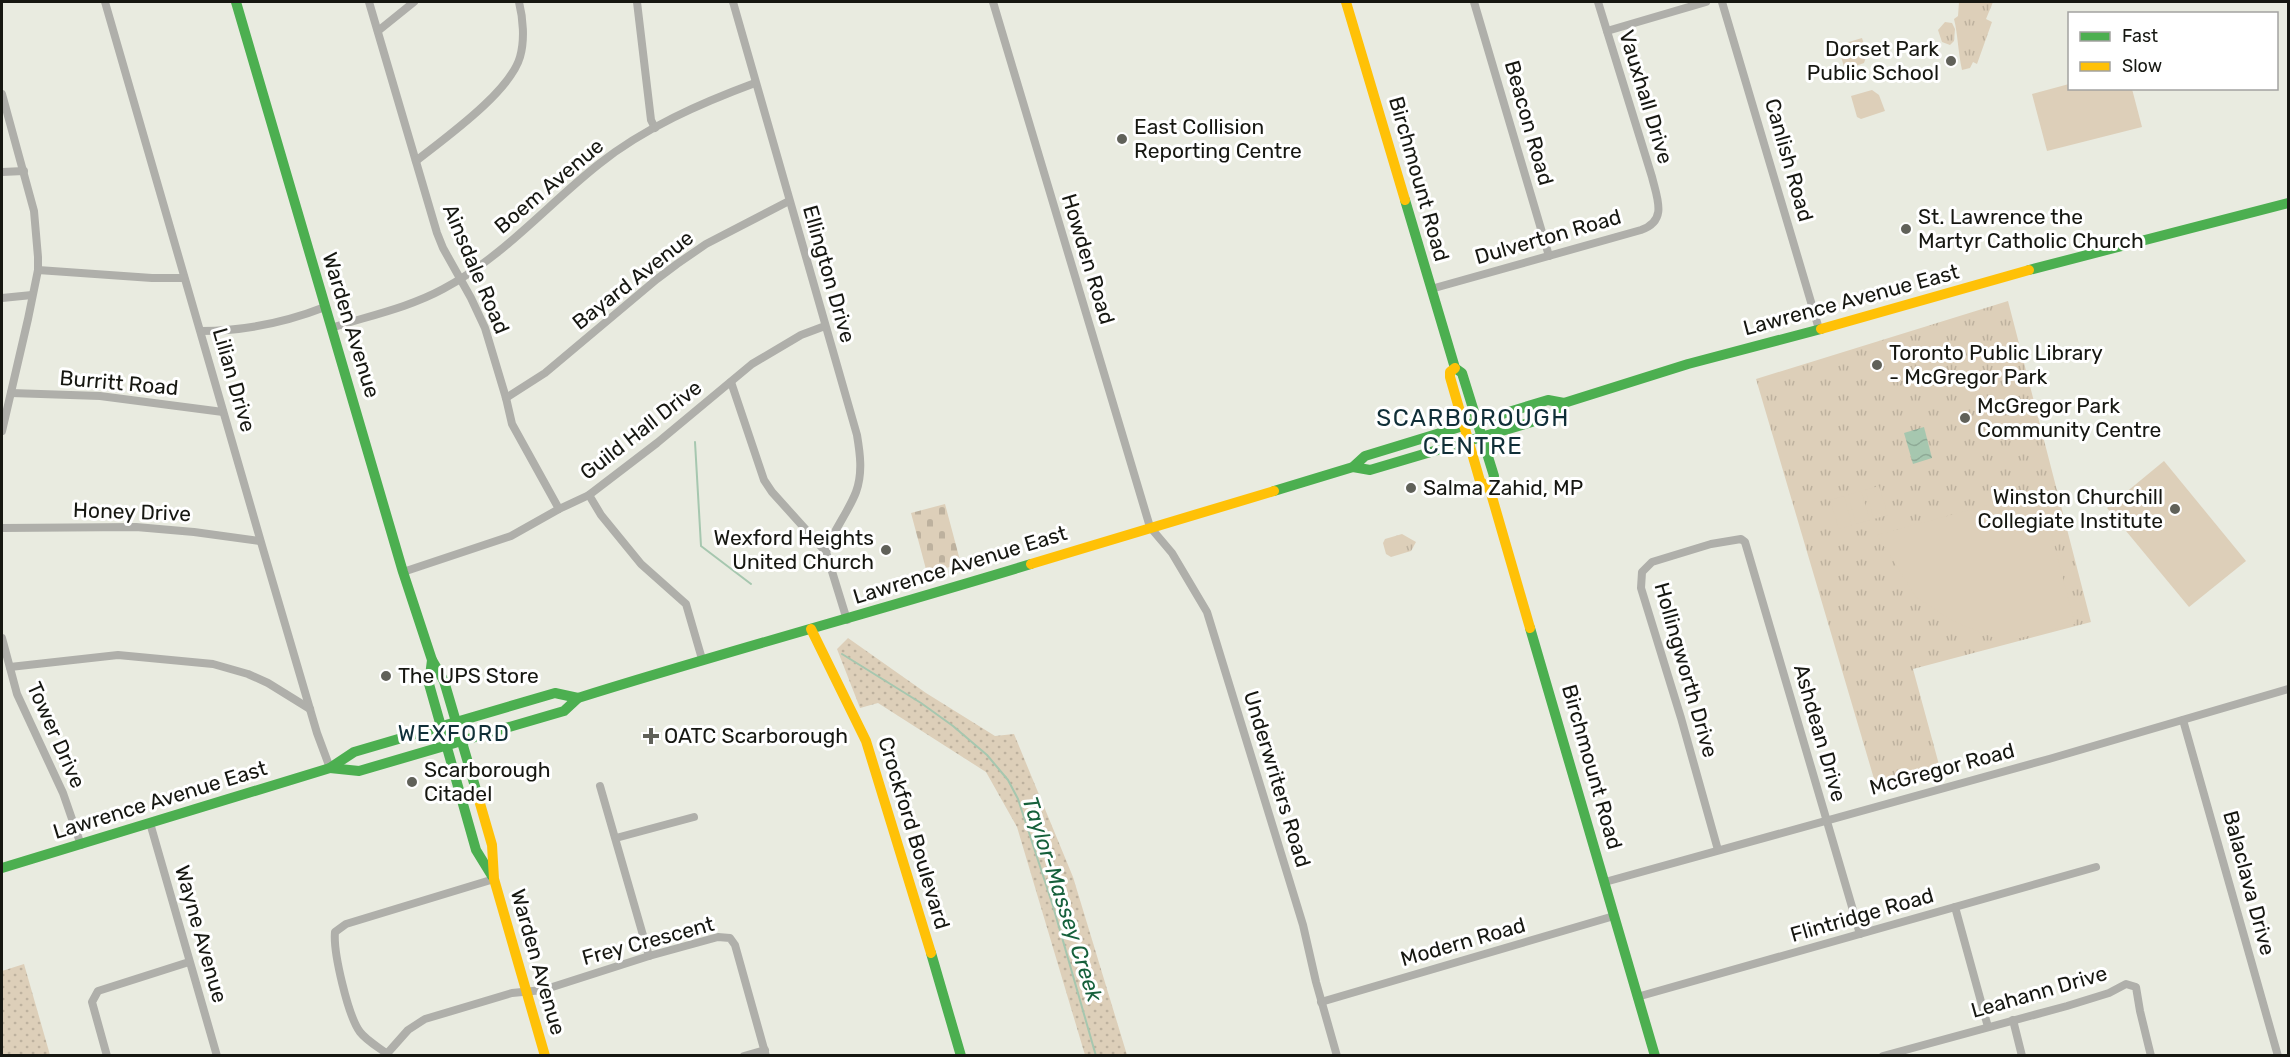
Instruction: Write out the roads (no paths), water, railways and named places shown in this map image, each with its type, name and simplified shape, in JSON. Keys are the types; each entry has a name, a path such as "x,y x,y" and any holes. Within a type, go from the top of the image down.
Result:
{"main road":[{"name":"Warden Avenue","path":"236,2 403,572 432,660 444,681 457,721 492,845 494,879 545,1056"},
{"name":"Birchmount Road","path":"1346,2 1455,368 1462,373 1494,476 1490,490"},
{"name":"Lawrence Avenue East","path":"330,768 359,771 564,711 578,698 702,659 847,620 1353,467 1365,456 1548,400 1564,403 1688,364 1903,307 2014,274 2289,203"},
{"name":"Birchmount Road","path":"1455,368 1450,372 1450,377 1463,426 1480,481 1490,490 1655,1056"},
{"name":"Lawrence Avenue East","path":"1353,467 1370,470 1552,416 1564,403"},
{"name":"Crockford Boulevard","path":"811,629 870,752 961,1056"},
{"name":"Warden Avenue","path":"432,660 429,684 441,727 476,850 494,879"},
{"name":"Lawrence Avenue East","path":"2,868 81,846 330,768 354,752 457,721 555,693 578,698"}],"street":[{"name":"Lilian Drive","path":"105,2 260,541 321,747 330,768"},
{"name":"Ainsdale Road","path":"369,2 437,233 484,328 512,424 559,509"},
{"path":"378,31 414,2"},
{"path":"416,161 488,101 510,75 521,52 522,27 519,2"},
{"path":"637,2 651,120 655,128"},
{"name":"Ellington Drive","path":"733,2 857,435 861,456 857,490 830,537 826,552"},
{"name":"Howden Road","path":"993,2 1150,527"},
{"name":"Beacon Road","path":"1474,2 1550,256"},
{"name":"Vauxhall Drive","path":"1598,2 1659,204"},
{"path":"1607,31 1706,2"},
{"name":"Canlish Road","path":"1722,2 1819,329"},
{"name":"Boem Avenue","path":"331,328 401,307 443,289 499,252 600,163 655,128 756,83"},
{"path":"2,94 24,171 36,225 38,270 2,431"},
{"path":"2,172 24,171"},
{"name":"Bayard Avenue","path":"506,398 545,373 677,264 706,244 789,201"},
{"name":"Dulverton Road","path":"1431,289 1650,227 1657,217 1659,204"},
{"path":"38,270 184,278"},
{"path":"2,298 32,295"},
{"path":"201,331 246,329 267,325 325,307"},
{"name":"Guild Hall Drive","path":"403,572 511,536 589,495 752,364 779,346 811,330 825,326"},
{"path":"732,382 764,480 826,552 847,620"},
{"name":"Burritt Road","path":"11,393 100,396 223,412"},
{"path":"589,495 601,515 641,564 686,604 702,659"},
{"name":"Honey Drive","path":"2,528 136,527 194,531 260,541"},
{"name":"Underwriters Road","path":"1150,527 1172,553 1207,612 1303,925 1337,1056"},
{"name":"Hollingworth Drive","path":"1718,850 1682,718 1641,588 1642,572 1652,562 1711,544 1734,538 1745,542"},
{"name":"Ashdean Drive","path":"1745,542 1860,934"},
{"name":"Tower Drive","path":"2,638 16,694 63,793 81,846"},
{"path":"9,667 118,655 213,664 258,679 286,693 310,709"},
{"name":"McGregor Road","path":"1605,882 2289,689"},
{"name":"Balaclava Drive","path":"2184,720 2278,1056"},
{"path":"600,786 649,956"},
{"path":"615,838 694,817"},
{"name":"Wayne Avenue","path":"150,823 217,1056"},
{"name":"Flintridge Road","path":"1637,997 2096,867"},
{"path":"385,1054 360,1033 350,1010 333,945 335,932 346,924 494,879"},
{"path":"1955,907 1988,1027"},
{"name":"Modern Road","path":"1322,1002 1614,916"},
{"name":"Frey Crescent","path":"385,1054 408,1030 425,1019 507,995 543,990 649,956 718,937 730,938 735,945 766,1053"},
{"path":"108,1056 92,1002 98,991 189,962"},
{"name":"Leahann Drive","path":"1883,1056 2109,993 2126,984 2133,984 2136,987 2151,1056"},
{"path":"2013,1020 2022,1056"},
{"path":"744,1056 766,1053"}],"water":[{"path":"1924,427 1932,458 1913,464 1904,433"}],"waterway":[{"name":"Taylor-Massey Creek","path":"695,442 701,546 751,584"},
{"name":"Taylor-Massey Creek","path":"842,654 921,703 953,726 987,755 1008,780 1018,799 1053,906 1096,1056"}],"place":[{"name":"Dorset Park Public School","path":"1951,61"},
{"name":"East Collision Reporting Centre","path":"1122,139"},
{"name":"St. Lawrence the Martyr Catholic Church","path":"1906,229"},
{"name":"Toronto Public Library - McGregor Park","path":"1877,365"},
{"name":"McGregor Park Community Centre","path":"1965,418"},
{"name":"Salma Zahid, MP","path":"1411,488"},
{"name":"Winston Churchill Collegiate Institute","path":"2175,509"},
{"name":"Wexford Heights United Church","path":"886,550"},
{"name":"The UPS Store","path":"386,676"},
{"name":"OATC Scarborough","path":"651,736"},
{"name":"Scarborough Citadel","path":"412,782"}],"district":[{"name":"SCARBOROUGH CENTRE","path":"1473,432"},
{"name":"WEXFORD","path":"454,733"}]}
